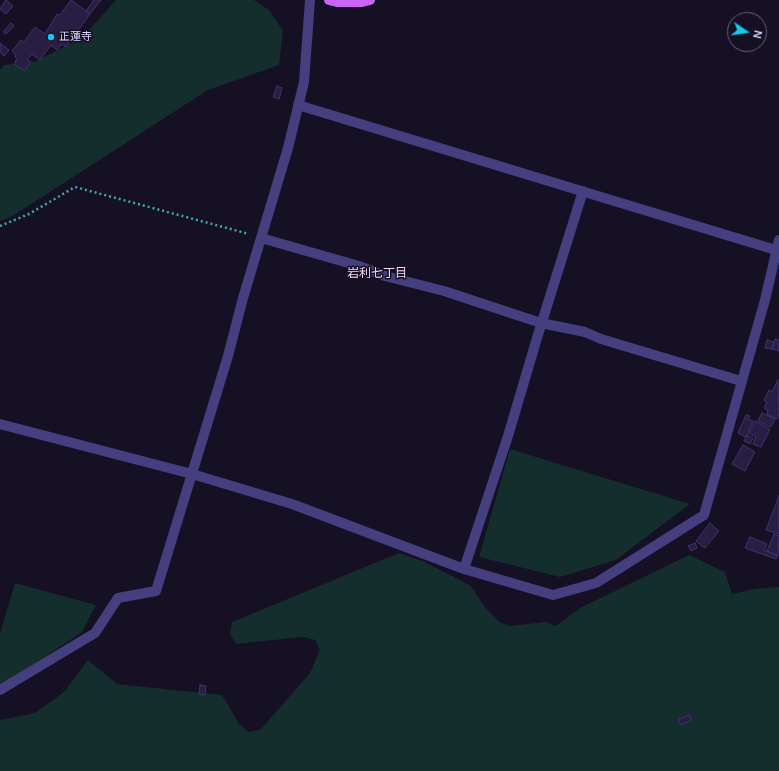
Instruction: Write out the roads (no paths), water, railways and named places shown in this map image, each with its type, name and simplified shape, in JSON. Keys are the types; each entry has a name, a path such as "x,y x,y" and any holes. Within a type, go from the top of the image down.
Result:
{"main road":[{"path":"329,0 337,2 362,2 370,0"}],"street":[{"path":"0,690 95,633 118,598 156,591 228,356 288,148 304,82 310,0"},
{"path":"298,105 777,251"},
{"path":"464,569 508,436 541,323 583,191"},
{"path":"261,238 360,266 385,276 444,291 541,323 585,332 601,339 741,381"},
{"path":"0,424 192,474 292,504 464,569 552,595 596,583 704,515 765,300 779,240"}],"place":[{"name":"正蓮寺","path":"51,37"}],"district":[{"name":"岩利七丁目","path":"377,274"}]}
